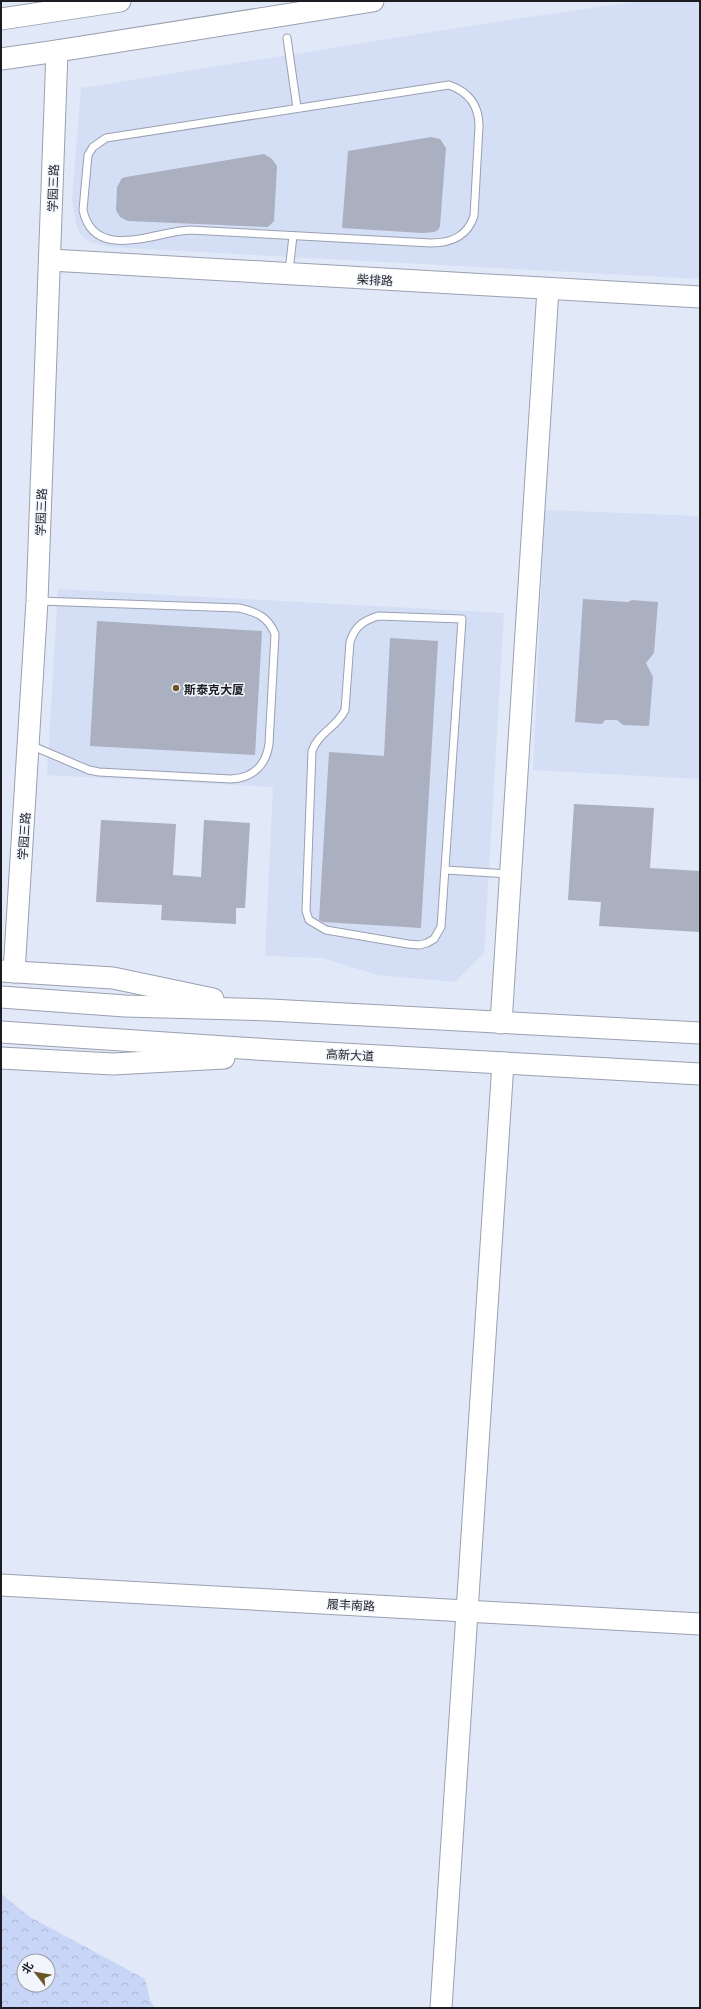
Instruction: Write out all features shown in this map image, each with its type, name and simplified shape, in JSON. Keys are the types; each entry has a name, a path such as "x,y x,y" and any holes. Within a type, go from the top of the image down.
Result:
{"street":[{"path":"1,20 120,1"},
{"path":"1,59 373,1"},
{"name":"学园三路","path":"8,972 28,744 37,601 57,51"},
{"name":"柴排路","path":"50,260 700,297"},
{"path":"501,1023 548,289"},
{"path":"8,972 113,978 270,1010"},
{"path":"1,998 125,1006 270,1010 700,1033"},
{"name":"高新大道","path":"1,1032 270,1050 700,1074"},
{"path":"1,1058 113,1064 219,1059 270,1050"},
{"path":"441,2008 503,1063"},
{"name":"履丰南路","path":"1,1585 700,1624"}],"lane":[{"path":"287,38 297,108"},
{"path":"450,85 458,88 472,100 479,116 476,209 468,230 457,239 449,242 431,244 293,236 190,230 169,232 134,241 112,240 103,237 89,225 83,210 88,155 93,147 106,138 450,85"},
{"path":"289,274 293,236"},
{"path":"28,744 89,770 99,772 232,779 248,776 261,766 265,760 269,744 275,634 267,620 260,615 239,608 37,601"},
{"path":"378,616 462,619 446,870 441,927 434,939 427,943 419,945 408,944 326,930 315,925 309,920 306,911 312,751 315,743 338,721 345,710 350,642 353,632 360,623 378,616"},
{"path":"446,870 510,874"}],"shaded area":[{"path":"640,1 700,1 700,279 108,247 88,241 80,234 76,224 72,200 81,88 482,24"},
{"path":"545,510 700,516 700,779 533,770"},
{"path":"58,589 504,613 484,953 455,982 378,975 322,958 265,956 273,787 47,775"}],"green space":[{"path":"1,1894 30,1917 145,1979 150,2000 155,2008 1,2008"}],"building":[{"path":"431,137 440,139 446,148 440,226 438,230 434,232 422,233 342,228 348,151"},
{"path":"264,154 272,159 277,166 274,221 268,227 128,221 120,217 116,210 117,187 122,178"},
{"path":"583,599 658,602 654,653 646,663 653,677 649,726 623,725 617,720 605,720 602,724 575,722"},
{"name":"斯泰克大厦","path":"97,621 262,631 255,755 90,746"},
{"path":"390,638 438,641 421,928 323,922 319,920 329,752 384,756"},
{"path":"574,804 654,808 650,868 700,871 700,932 599,926 601,902 568,900"},
{"path":"101,820 176,824 173,875 201,877 204,820 250,823 245,908 236,908 236,924 161,920 162,905 96,902"}],"place":[{"name":"斯泰克大厦","path":"176,688"}]}
